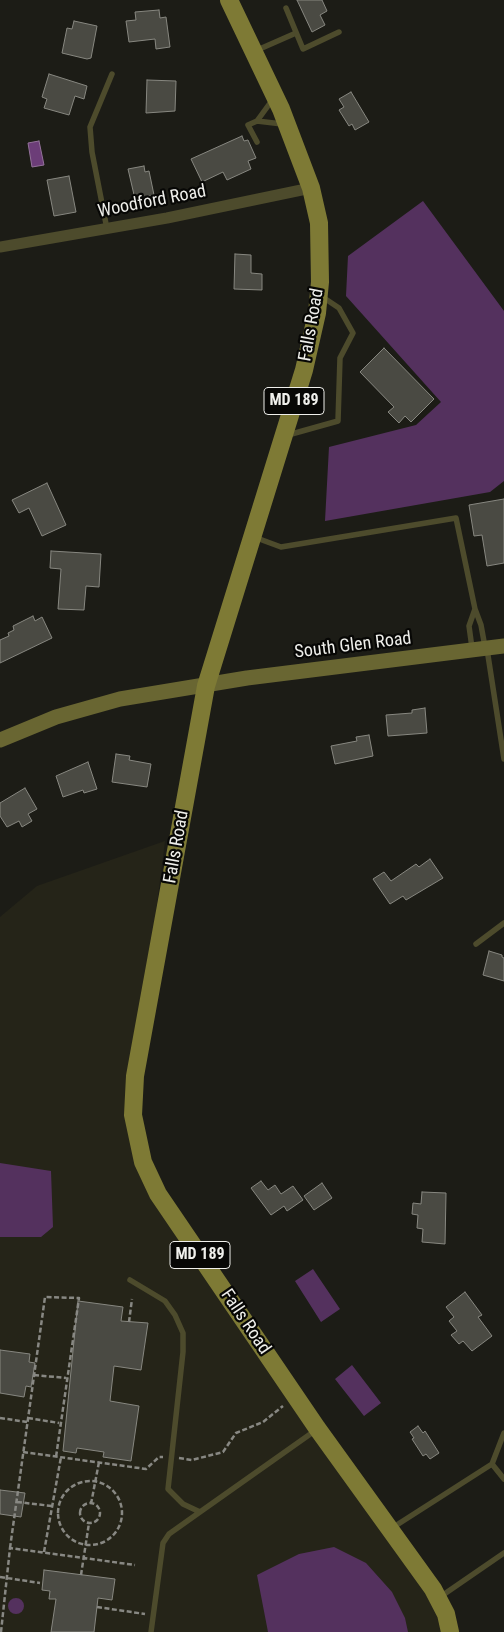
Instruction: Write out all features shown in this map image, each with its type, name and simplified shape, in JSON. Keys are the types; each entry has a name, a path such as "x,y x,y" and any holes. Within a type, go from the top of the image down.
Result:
{"main road":[{"name":"Falls Road","path":"229,0 275,97 310,188 319,223 319,295 317,314 304,370 206,686 135,1076 133,1115 143,1162 158,1194 295,1396 438,1598 450,1632"},
{"name":"South Glen Road","path":"0,740 56,716 120,699 247,678 504,646"}],"street":[{"name":"Woodford Road","path":"0,248 107,229 310,188"}],"lane":[{"path":"286,8 303,49 339,32"},
{"path":"253,51 296,33"},
{"path":"107,229 92,152 90,127 112,74"},
{"path":"257,142 248,125 257,120 275,97"},
{"path":"257,120 286,124"},
{"path":"284,436 338,421 340,358 353,333 339,308 319,295"},
{"path":"252,536 282,547 456,518 475,609 482,625 482,649 504,760"},
{"path":"475,609 470,626 482,649"},
{"path":"476,944 504,923"},
{"path":"130,1280 165,1301 175,1315 183,1333 168,1489 183,1504 200,1512"},
{"path":"151,1632 165,1537 318,1428"},
{"path":"391,1530 492,1464 504,1433"},
{"path":"492,1464 504,1479"},
{"path":"438,1598 504,1553"}],"path":[{"path":"1,1632 6,1578 45,1297 79,1298 56,1457"},
{"path":"129,1322 132,1299"},
{"path":"34,1375 66,1378"},
{"path":"23,1452 146,1469 159,1457 192,1460 223,1452 236,1433 263,1422 295,1396"},
{"path":"0,1418 28,1422"},
{"path":"28,1418 59,1423"},
{"path":"44,1552 61,1457"},
{"path":"91,1504 99,1462"},
{"path":"96,1481 114,1491 121,1504 122,1520 110,1538 101,1543 86,1544 69,1538 62,1530 58,1520 57,1509 61,1498 75,1484 96,1481"},
{"path":"16,1502 52,1506"},
{"path":"91,1504 98,1509 99,1515 96,1520 89,1522 82,1519 80,1512 85,1505 91,1504"},
{"path":"81,1575 89,1522"},
{"path":"10,1548 135,1565"},
{"path":"0,1577 40,1583"},
{"path":"97,1607 153,1615"}],"shaded area":[{"path":"39,141 44,165 32,167 28,143"},
{"path":"423,201 504,311 504,481 490,492 325,521 329,447 416,425 441,402 346,296 348,256"},
{"path":"165,841 135,1076 143,1162 379,1514 450,1632 0,1632 0,917 37,886"},
{"path":"0,1163 51,1171 53,1227 41,1237 0,1237"},
{"path":"313,1269 340,1309 321,1322 295,1281"},
{"path":"352,1365 381,1403 364,1416 335,1379"},
{"path":"334,1547 366,1563 392,1592 405,1618 408,1632 268,1632 257,1575 299,1554"},
{"path":"16,1598 24,1606 16,1614 8,1606"}],"building":[{"path":"297,0 322,0 327,11 320,15 325,25 312,32"},
{"path":"159,10 160,18 166,17 170,47 156,49 155,39 129,42 126,21 136,20 135,12"},
{"path":"74,21 97,26 91,58 87,59 62,53 67,28 72,29"},
{"path":"49,74 87,86 84,99 75,96 69,115 44,108 47,99 42,97"},
{"path":"147,80 176,81 175,111 146,113"},
{"path":"351,92 369,122 355,130 352,124 349,126 339,110 344,107 339,99"},
{"path":"242,136 244,141 248,140 256,158 248,161 251,169 227,180 223,172 202,182 191,159"},
{"path":"144,166 145,172 149,171 154,195 135,199 128,169"},
{"path":"69,176 76,212 54,216 47,180"},
{"path":"235,254 251,255 251,273 262,274 262,290 234,289"},
{"path":"384,348 434,399 411,422 405,416 399,423 388,412 394,407 360,372"},
{"path":"47,483 66,525 42,536 29,508 19,513 12,500"},
{"path":"504,499 504,563 487,566 482,535 474,536 469,505"},
{"path":"51,551 101,554 99,587 86,586 84,610 58,609 61,569 50,568"},
{"path":"33,616 35,621 42,617 52,638 0,663 0,640 9,636 8,633 14,630 13,626"},
{"path":"425,708 427,733 388,736 386,715 412,713 412,710"},
{"path":"369,735 373,756 335,764 331,746 357,741 356,737"},
{"path":"116,754 130,756 129,760 151,764 147,787 112,782"},
{"path":"88,762 97,789 84,793 83,790 63,797 56,776"},
{"path":"25,788 37,809 28,814 32,821 22,827 19,821 7,827 0,816 0,803"},
{"path":"430,859 443,878 406,900 403,896 390,904 373,879 384,872 391,881 416,864 419,867"},
{"path":"489,951 502,955 504,958 504,981 483,975"},
{"path":"261,1181 268,1190 275,1185 281,1194 293,1186 303,1200 287,1211 284,1206 271,1215 251,1188"},
{"path":"322,1183 332,1198 314,1210 304,1196"},
{"path":"422,1192 446,1193 445,1244 422,1242 423,1229 417,1228 418,1215 412,1214 413,1203 421,1204"},
{"path":"465,1292 482,1315 478,1317 492,1336 472,1351 463,1341 459,1344 451,1335 457,1331 449,1321 454,1317 446,1307"},
{"path":"78,1301 123,1307 121,1321 148,1323 141,1370 114,1366 110,1401 139,1406 131,1461 103,1457 104,1452 77,1448 76,1453 63,1451"},
{"path":"0,1350 30,1354 29,1362 35,1363 31,1387 26,1386 24,1397 0,1393"},
{"path":"418,1426 423,1433 425,1431 439,1453 430,1459 426,1454 423,1456 412,1439 414,1438 410,1432"},
{"path":"0,1490 25,1493 21,1517 0,1514"},
{"path":"44,1570 115,1579 112,1600 98,1598 94,1632 51,1632 56,1599 49,1599 50,1591 42,1590"}]}
